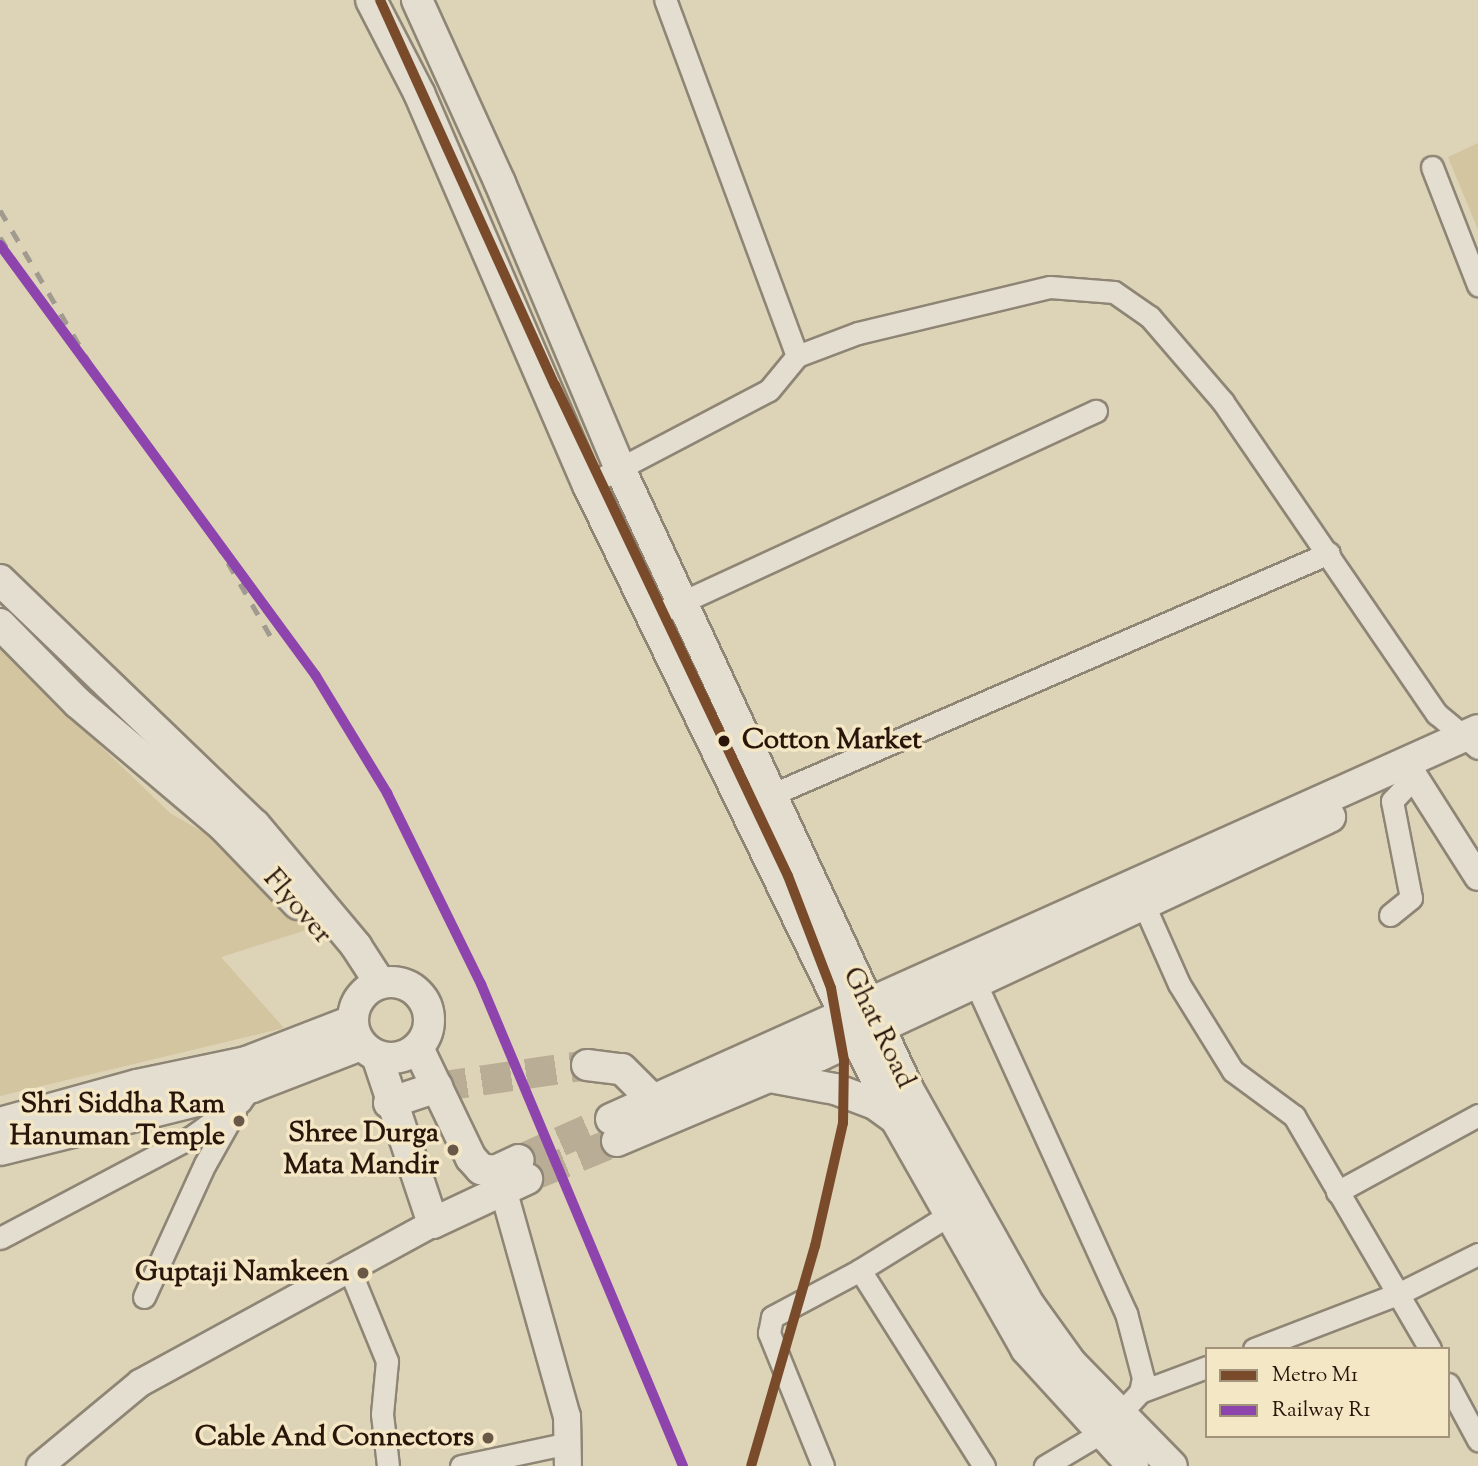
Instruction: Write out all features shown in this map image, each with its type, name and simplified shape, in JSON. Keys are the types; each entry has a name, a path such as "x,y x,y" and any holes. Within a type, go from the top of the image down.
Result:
{"main road":[{"name":"Ghat Road","path":"371,0 419,93 431,127 588,485 727,770 859,1020 1030,1306 1070,1363 1172,1466"},
{"name":"Ghat Road","path":"418,0 620,469 716,671 771,795 895,1118 1026,1349 1121,1412 1133,1466"},
{"path":"431,127 468,111"},
{"path":"0,580 256,825 356,946 366,985 363,1041 433,1223 511,1175"},
{"name":"Flyover","path":"0,624 78,703 224,827 302,908 366,985"},
{"path":"685,684 716,671"},
{"path":"1410,769 1144,905 1077,924 938,975 859,1020 770,1077 614,1130 653,1100 859,1020 975,982 1077,924 1410,769 1475,742"},
{"path":"727,770 753,755"},
{"path":"0,1150 246,1084 363,1041 398,1058 418,1048 429,1025 424,1001 405,984 366,985"},
{"path":"418,1048 471,1158 481,1169 511,1175"},
{"path":"587,1065 622,1069 653,1100"},
{"path":"770,1077 835,1089 875,1104 895,1118"},
{"path":"0,1123 138,1085 246,1084"},
{"path":"389,1103 437,1087"}],"street":[{"path":"666,0 797,356"},
{"path":"1433,167 1478,285"},
{"path":"588,485 769,390 797,356 858,333 1050,287 1114,292 1150,317 1182,353 1329,553 1437,714 1475,742"},
{"path":"652,616 1096,411"},
{"path":"771,795 1329,553"},
{"path":"1390,915 1411,898 1392,801 1410,769 1478,877"},
{"path":"1144,905 1179,984 1233,1071 1294,1116 1400,1293 1429,1347"},
{"path":"975,982 1126,1312 1143,1378 1121,1412"},
{"path":"0,1238 190,1138 246,1084"},
{"path":"144,1297 205,1164 246,1084"},
{"path":"1338,1192 1478,1115"},
{"path":"461,1466 568,1454 566,1416 511,1175"},
{"path":"824,1466 769,1333 772,1317 860,1269 949,1215"},
{"path":"40,1466 140,1382 348,1266 433,1223"},
{"path":"1259,1347 1400,1293 1478,1254"},
{"path":"348,1266 387,1362 383,1414 388,1466"},
{"path":"860,1269 985,1466"},
{"path":"1045,1466 1121,1412 1205,1368"},
{"path":"1450,1388 1478,1440"}],"shaded area":[{"path":"1478,143 1478,230 1448,157"},
{"path":"0,649 170,813 246,857 313,928 221,957 284,1028 0,1096"}],"tunnel":[{"path":"437,1087 587,1065"},
{"path":"519,1160 611,1119"},
{"path":"537,1174 617,1141"}],"railway":[{"path":"0,210 95,372"},
{"path":"0,237 25,277"},
{"path":"204,521 272,639"}],"metro line":[{"name":"M1","path":"380,0 555,385 788,876 831,988 844,1060 843,1123 815,1246 751,1466"}],"rail line":[{"name":"R1","path":"0,245 316,676 387,793 481,984 683,1466"}],"place":[{"name":"Cotton Market","path":"724,741"},
{"name":"Shri Siddha Ram Hanuman Temple","path":"239,1121"},
{"name":"Shree Durga Mata Mandir","path":"453,1150"},
{"name":"Guptaji Namkeen","path":"363,1273"},
{"name":"Cable And Connectors","path":"488,1438"}]}
